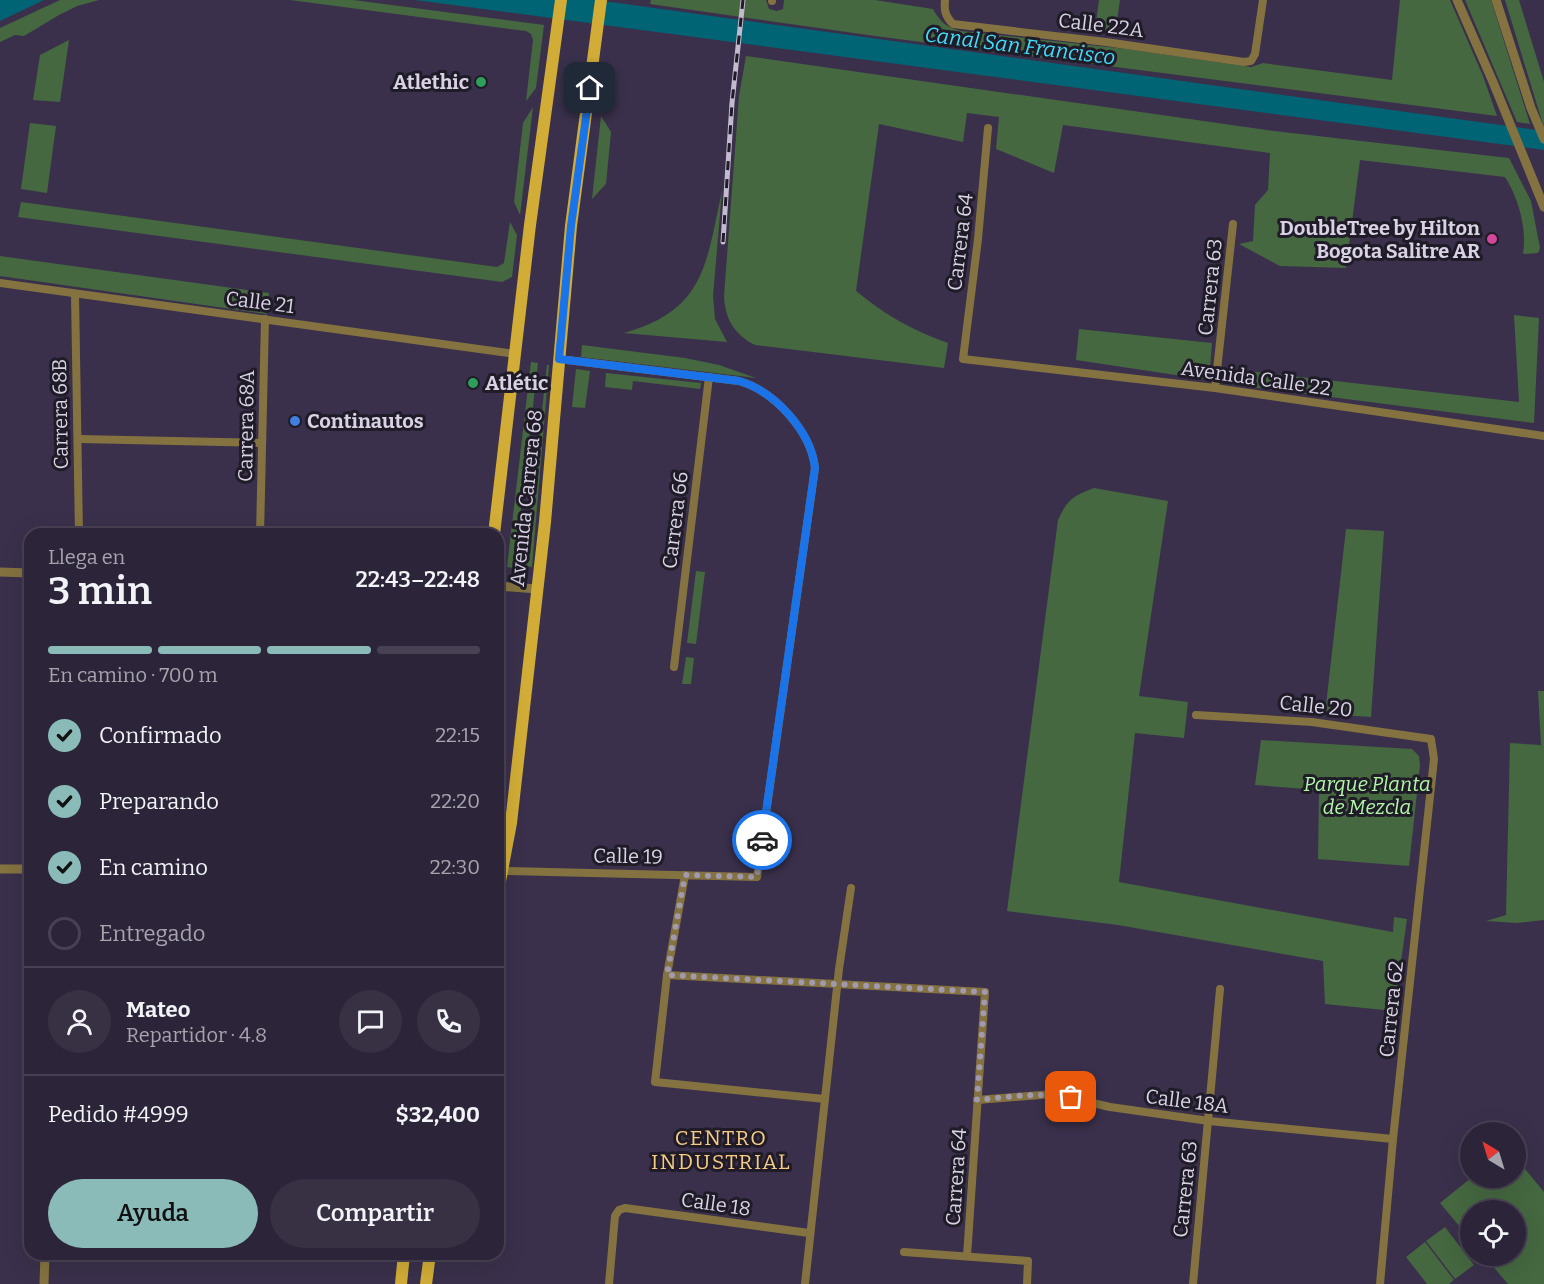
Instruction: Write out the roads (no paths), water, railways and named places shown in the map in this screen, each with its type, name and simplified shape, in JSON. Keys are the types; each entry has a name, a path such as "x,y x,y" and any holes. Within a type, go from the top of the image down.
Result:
{"main road":[{"name":"Avenida Carrera 68","path":"495,528 561,0"},
{"name":"Avenida Carrera 68","path":"504,852 510,823 537,589 571,226 601,0"},
{"path":"401,1284 403,1260"},
{"path":"426,1284 429,1260"}],"street":[{"name":"Calle 22A","path":"945,0 944,9 952,24 1251,61 1255,54 1263,0"},
{"path":"1457,0 1544,207"},
{"path":"1496,0 1530,108 1544,139"},
{"name":"Carrera 64","path":"963,359 978,239 988,128"},
{"name":"Carrera 63","path":"1215,388 1233,224"},
{"name":"Calle 21","path":"0,283 515,354"},
{"name":"Carrera 68B","path":"75,294 79,528"},
{"name":"Carrera 68A","path":"261,528 265,319"},
{"path":"559,359 709,377"},
{"name":"Avenida Calle 22","path":"963,359 1215,388 1544,436"},
{"name":"Calle 19","path":"504,871 757,877 815,468 813,454 805,435 771,399 752,385 709,377"},
{"name":"Carrera 66","path":"674,668 709,377"},
{"path":"79,439 262,443"},
{"path":"0,572 24,573"},
{"path":"504,586 537,589"},
{"name":"Calle 20","path":"1196,715 1312,722 1431,739"},
{"name":"Carrera 62","path":"1380,1284 1393,1139 1434,759 1431,739"},
{"path":"0,869 24,869"},
{"path":"685,875 667,975 655,1082 825,1099"},
{"path":"805,1284 809,1233 851,888"},
{"path":"667,975 838,985"},
{"name":"Carrera 64","path":"838,985 985,992 966,1256"},
{"name":"Carrera 63","path":"1193,1284 1220,989"},
{"name":"Calle 18A","path":"977,1100 1053,1094 1110,1107 1209,1121 1393,1139"},
{"name":"Calle 18","path":"609,1284 615,1216 619,1210 625,1208 809,1233"},
{"path":"904,1252 1028,1261 1027,1284"},
{"path":"44,1284 45,1260"}],"railway":[{"path":"723,242 732,103 743,0"}],"place":[{"name":"Atlethic","path":"481,82"},
{"name":"DoubleTree by Hilton Bogota Salitre AR","path":"1492,239"},
{"name":"Atlétic","path":"473,383"},
{"name":"Continautos","path":"295,421"}],"district":[{"name":"CENTRO INDUSTRIAL","path":"721,1150"}],"water label":[{"name":"Canal San Francisco","path":"1020,46"}],"park label":[{"name":"Parque Planta de Mezcla","path":"1367,796"}]}
